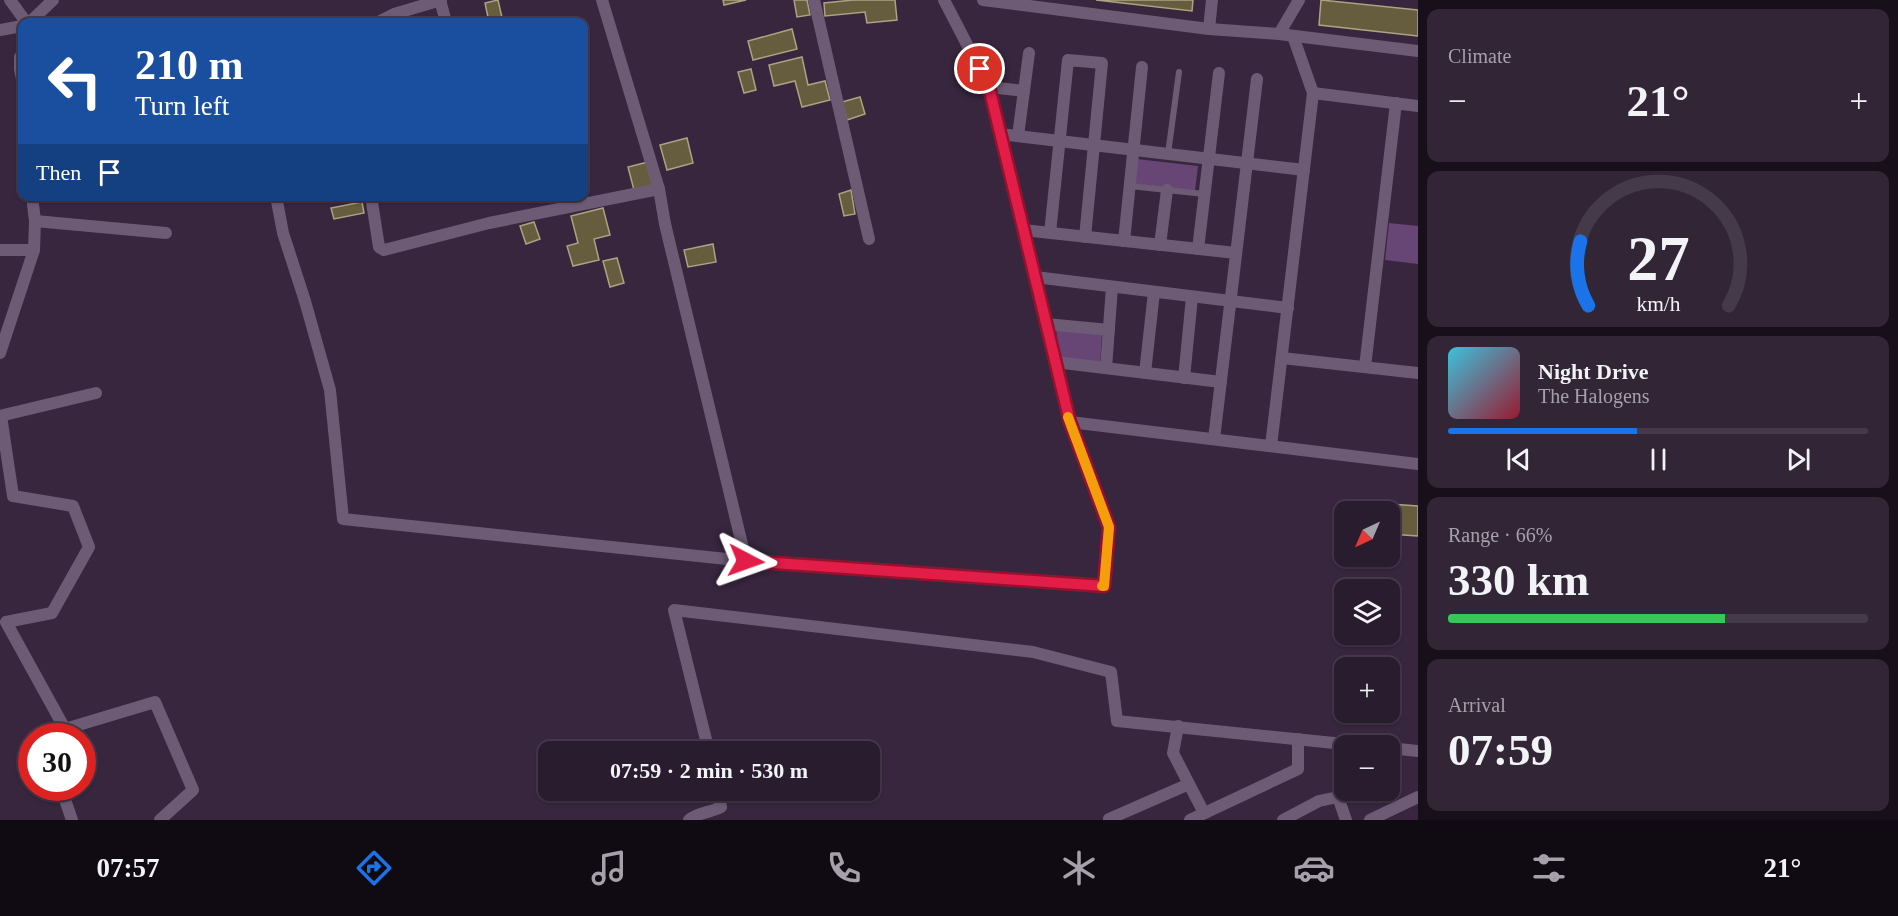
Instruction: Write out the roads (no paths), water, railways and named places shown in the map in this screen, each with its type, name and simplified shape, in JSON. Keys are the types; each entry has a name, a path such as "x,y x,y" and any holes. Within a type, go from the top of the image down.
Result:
{"street":[{"path":"10,0 25,18"},
{"path":"32,18 52,0"},
{"path":"386,18 441,0 445,18"},
{"path":"602,0 658,189 746,561"},
{"path":"814,0 869,239"},
{"path":"277,201 283,233 330,390 343,519 746,561 1104,586 1109,527 1070,422 989,87 944,0"},
{"path":"983,0 1209,29 1279,34 1418,51"},
{"path":"1209,29 1212,0"},
{"path":"1279,34 1299,0"},
{"path":"0,30 18,27"},
{"path":"1271,446 1313,93 1293,36"},
{"path":"1018,136 1029,53"},
{"path":"1050,233 1068,60 1102,63 1085,237"},
{"path":"1124,241 1142,67"},
{"path":"1198,249 1219,74"},
{"path":"1214,439 1257,79"},
{"path":"989,87 1024,91"},
{"path":"1313,93 1418,106"},
{"path":"1365,367 1396,103"},
{"path":"1000,134 1304,170"},
{"path":"372,201 379,247 384,250 489,223 658,189"},
{"path":"1160,245 1167,190"},
{"path":"0,353 4,334 34,250 32,201"},
{"path":"34,221 166,233"},
{"path":"1023,230 1236,253"},
{"path":"0,250 34,250"},
{"path":"1035,278 1288,308"},
{"path":"1106,368 1112,287"},
{"path":"1145,373 1154,292"},
{"path":"1184,378 1192,297"},
{"path":"1046,324 1109,330"},
{"path":"1282,358 1418,373"},
{"path":"1055,362 1221,382"},
{"path":"56,723 6,622 52,613 89,547 73,506 13,496 1,416 96,393"},
{"path":"1070,422 1418,464"},
{"path":"706,741 674,610 1033,652 1111,672 1117,721 1334,743"},
{"path":"91,723 155,702 193,790 160,820"},
{"path":"1178,726 1173,753 1204,813"},
{"path":"1190,820 1298,769 1299,739"},
{"path":"1400,749 1418,751"},
{"path":"1109,819 1189,784"},
{"path":"1370,820 1418,797"},
{"path":"1283,820 1319,801 1334,798"},
{"path":"65,801 72,820"},
{"path":"689,820 700,812 714,811 721,807 720,801"},
{"path":"1339,801 1346,820"}],"lane":[{"path":"1168,154 1179,72"},
{"path":"1130,186 1204,194"}]}
